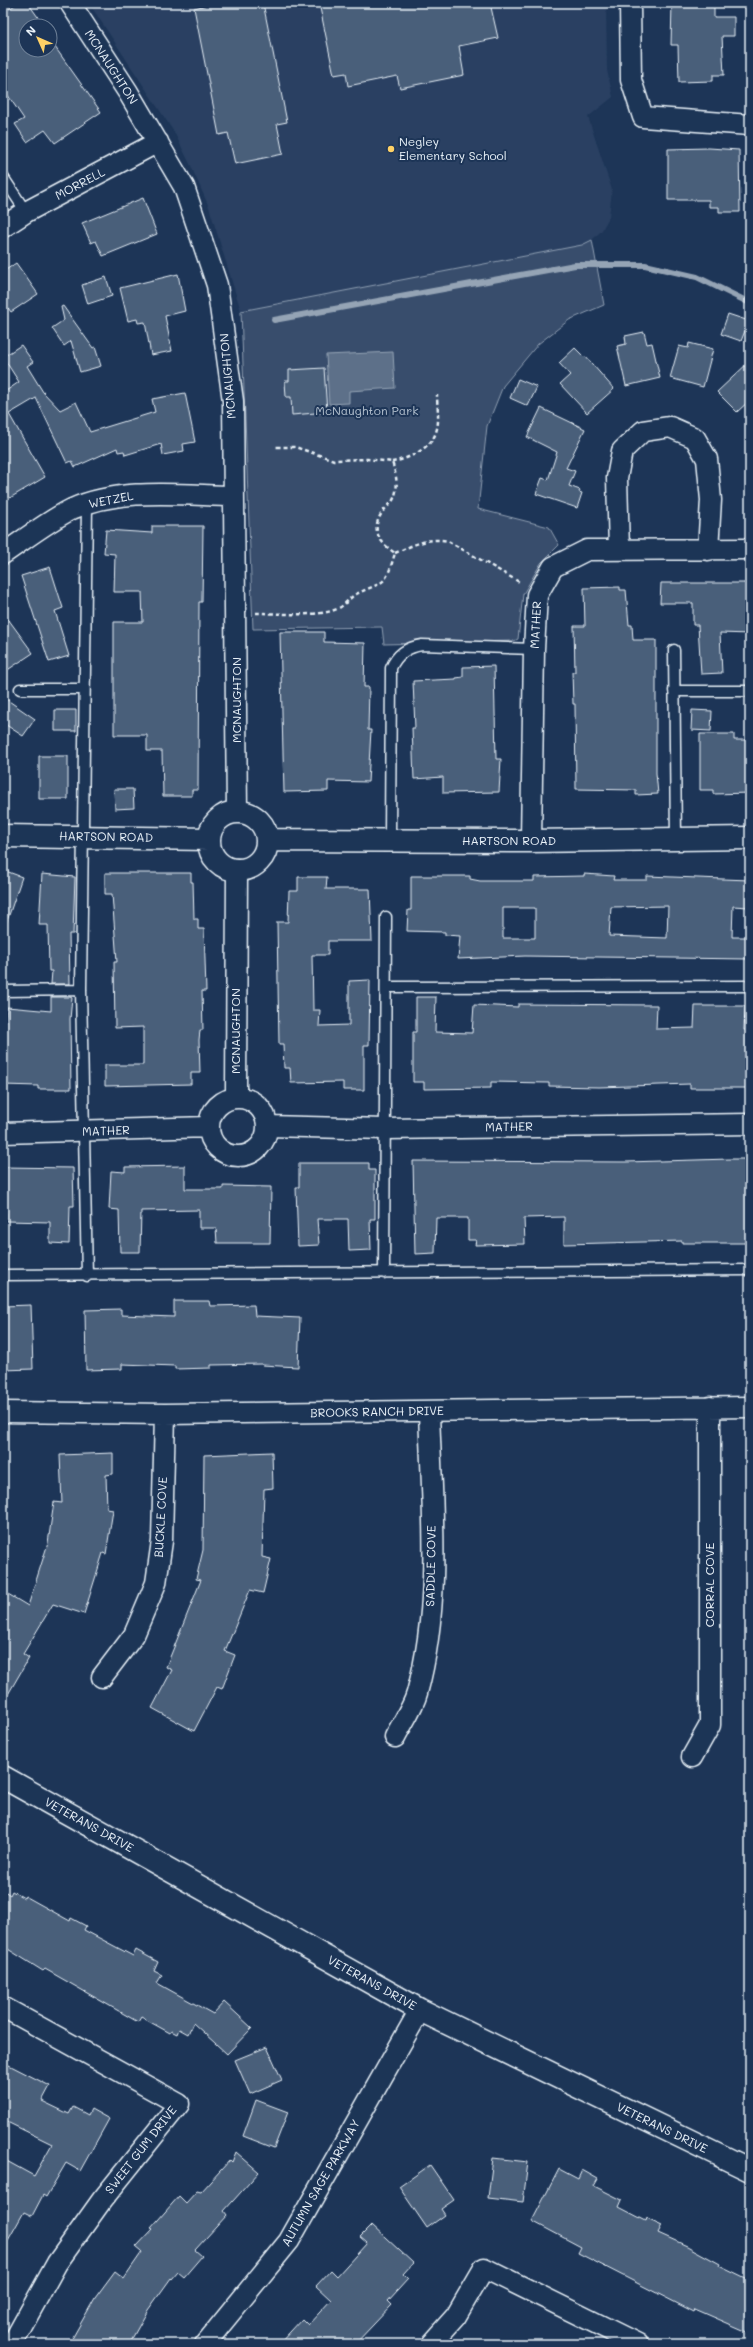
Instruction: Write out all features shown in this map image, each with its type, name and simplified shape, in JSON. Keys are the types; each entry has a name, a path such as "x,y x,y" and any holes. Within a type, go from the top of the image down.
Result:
{"street":[{"name":"MCNAUGHTON","path":"70,3 128,92 184,187 217,285 233,401 237,812"},
{"path":"630,3 631,80 643,117 750,125"},
{"name":"MORRELL","path":"3,227 26,212 158,142"},
{"path":"619,550 617,478 622,451 643,431 670,426 695,438 707,459 711,500 708,550"},
{"name":"WETZEL","path":"3,554 72,510 86,504 142,494 233,496"},
{"name":"MATHER","path":"531,841 534,649 538,595 553,567 587,550 750,549"},
{"path":"237,812 254,816 262,824 268,840 267,849 262,857 246,868 237,869 221,865 210,849 210,839 212,827 220,819 237,812"},
{"name":"HARTSON ROAD","path":"3,836 210,839"},
{"name":"HARTSON ROAD","path":"268,840 531,841 750,838"},
{"name":"MCNAUGHTON","path":"236,1098 237,869"},
{"path":"236,1098 244,1098 254,1102 261,1109 268,1126 263,1144 256,1151 240,1157 230,1156 222,1152 215,1145 209,1127 214,1109 227,1099 236,1098"},
{"name":"MATHER","path":"268,1126 385,1129 750,1124"},
{"name":"MATHER","path":"3,1133 84,1132 209,1127"},
{"name":"CORRAL COVE","path":"692,1757 710,1725 710,1407"},
{"name":"BROOKS RANCH DRIVE","path":"3,1412 164,1414 750,1407"},
{"name":"SADDLE COVE","path":"396,1737 417,1695 428,1636 434,1585 429,1412"},
{"name":"BUCKLE COVE","path":"102,1677 134,1635 156,1583 162,1541 164,1414"},
{"name":"VETERANS DRIVE","path":"3,1777 420,2010 750,2170"},
{"name":"SWEET GUM DRIVE","path":"3,2007 179,2104 102,2200 57,2263 12,2344"},
{"name":"AUTUMN SAGE PARKWAY","path":"205,2344 289,2240 420,2010"},
{"path":"432,2344 456,2316 484,2268 638,2344"}],"lane":[{"path":"3,177 26,212"},
{"path":"86,504 81,990 87,1276"},
{"path":"390,841 391,668 393,662 412,646 422,645 534,649"},
{"path":"674,650 676,839"},
{"path":"20,689 84,689"},
{"path":"674,692 750,691"},
{"path":"384,1273 386,917"},
{"path":"386,988 750,986"},
{"path":"3,991 22,992 81,990"},
{"path":"3,1275 87,1276 750,1270"}],"path":[{"path":"276,447 295,447 334,460 367,459 392,462 414,455 434,437 438,424 437,395"},
{"path":"392,462 397,484 394,499 379,518 377,527 378,536 383,544 395,553"},
{"path":"395,553 423,541 448,541 521,583"},
{"path":"256,613 319,612 338,608 355,595 375,588 388,578 395,553"}],"shaded area":[{"name":"Negley Elementary School","path":"89,3 606,3 607,70 613,97 588,117 612,190 609,217 602,230 592,240 582,245 241,311 209,207 191,166 174,132"},
{"path":"393,352 395,388 349,391 349,403 329,404 326,355"}],"green space":[{"name":"McNaughton Park","path":"592,240 604,305 569,320 538,344 503,386 487,426 478,509 549,527 559,545 541,563 523,594 518,639 514,641 384,644 382,627 253,629 241,311 582,245"}],"building":[{"path":"18,3 28,3 39,18 18,18 18,58 58,58 58,51 101,112 55,143 45,130 27,142 15,124 24,119 3,88 3,13"},
{"path":"208,3 263,3 287,122 277,124 283,154 235,164 228,133 219,135 194,8 208,5"},
{"path":"319,3 490,3 498,38 459,46 464,75 400,88 397,76 348,86 346,73 334,75"},
{"path":"672,3 714,3 714,17 734,17 734,36 722,36 724,75 713,75 713,81 679,82 678,45 671,45"},
{"path":"709,148 739,150 740,212 719,212 719,207 709,207 709,200 668,200 668,149"},
{"path":"143,198 157,234 103,256 96,241 91,243 82,223"},
{"path":"16,263 38,294 11,312 3,301 3,272"},
{"path":"178,274 185,311 165,316 172,351 151,355 145,322 138,323 137,319 128,321 120,288"},
{"path":"106,277 112,296 88,304 82,285"},
{"path":"63,306 93,348 95,347 101,366 80,372 71,341 64,346 52,328 64,320 61,307"},
{"path":"728,314 749,321 741,341 721,334"},
{"path":"644,332 647,344 652,343 660,378 626,386 617,346 626,344 625,336"},
{"path":"689,343 713,349 703,387 670,378 679,346 688,348"},
{"path":"21,345 33,362 27,366 43,392 60,410 76,402 90,432 155,412 152,399 185,393 195,442 183,444 184,451 163,455 161,444 125,455 124,451 118,452 117,448 75,467 72,461 67,463 36,398 9,414 45,477 3,502 3,393 19,382 3,357"},
{"path":"575,348 584,357 585,356 614,389 587,413 560,384 570,375 559,363"},
{"path":"750,361 750,400 737,412 717,392"},
{"path":"324,368 327,412 292,415 291,397 286,397 285,381 289,381 289,370"},
{"path":"518,379 537,387 528,406 510,398"},
{"path":"541,408 585,429 566,468 575,471 569,486 580,490 579,492 582,493 577,508 536,494 542,478 548,480 557,452 527,437"},
{"path":"152,526 203,526 202,602 199,602 198,790 192,790 192,796 163,796 162,751 147,751 147,735 114,735 114,622 143,622 142,592 114,592 115,554 104,553 106,530 152,533"},
{"path":"50,567 63,608 55,611 69,656 49,662 21,576"},
{"path":"661,583 750,583 750,634 720,633 722,673 701,674 698,625 693,625 693,603 660,603"},
{"path":"620,587 620,590 626,590 629,625 632,625 633,640 656,640 656,773 658,794 636,795 636,790 576,789 575,704 573,704 572,672 575,672 574,626 585,626 584,588"},
{"path":"3,612 33,653 3,673"},
{"path":"280,632 324,632 324,642 365,643 364,687 369,687 368,730 371,730 368,782 328,781 328,791 284,792"},
{"path":"494,666 496,759 501,759 499,792 443,793 443,777 414,779 412,728 415,728 413,681 456,679 463,677 463,667"},
{"path":"3,697 35,719 23,736 3,723"},
{"path":"55,710 76,710 76,731 55,731"},
{"path":"692,710 712,711 711,731 691,730"},
{"path":"700,734 734,734 734,740 750,740 750,793 713,794 713,790 700,790"},
{"path":"39,756 68,756 68,799 39,799"},
{"path":"114,789 133,789 134,808 115,809"},
{"path":"3,870 22,877 6,924 3,924"},
{"path":"105,873 191,873 191,882 193,882 194,919 198,919 198,929 204,929 206,991 202,991 203,1030 200,1030 199,1040 200,1073 191,1073 191,1084 105,1086 105,1065 143,1065 143,1027 115,1028 114,962 117,962 112,894 105,894"},
{"path":"42,874 75,877 73,934 69,934 70,984 51,984 52,971 49,971 48,925 39,925"},
{"path":"584,874 614,876 613,880 647,880 647,876 749,880 748,907 733,906 732,937 748,937 748,959 525,956 458,959 460,936 445,935 445,932 407,931 408,910 411,910 411,876 470,876 470,879 480,881 534,881 534,877 584,876","holes":["668,906 667,938 609,936 611,907","503,908 535,908 535,938 503,938"]},
{"path":"298,877 327,877 326,889 370,889 372,941 328,941 328,955 312,955 313,1010 320,1010 319,1026 349,1025 349,981 370,980 369,1045 364,1045 364,1090 343,1090 343,1082 291,1083 290,1068 284,1068 283,1044 279,1044 277,922 288,922 289,891 298,891"},
{"path":"51,997 72,998 70,1019 71,1089 38,1089 38,1086 3,1085 3,1045 7,1007 51,1011"},
{"path":"416,997 436,997 435,1032 472,1033 474,1005 518,1007 518,1004 657,1005 656,1029 694,1028 695,1006 745,1006 744,1030 750,1030 750,1088 690,1088 690,1084 599,1087 549,1086 549,1083 491,1082 491,1088 424,1089 424,1082 413,1082 413,1032 416,1032"},
{"path":"750,1159 750,1243 682,1243 682,1241 564,1244 564,1217 524,1218 525,1244 475,1245 476,1240 468,1240 468,1218 436,1218 435,1253 415,1254 413,1161 626,1162"},
{"path":"299,1163 369,1163 369,1170 375,1170 375,1219 370,1219 371,1250 349,1251 348,1219 317,1219 319,1245 298,1246 296,1187 299,1187"},
{"path":"185,1166 185,1189 223,1189 223,1186 271,1187 270,1243 217,1243 216,1228 199,1228 199,1210 141,1211 140,1252 120,1252 119,1210 109,1209 111,1171 125,1172 125,1167"},
{"path":"3,1167 73,1168 74,1206 70,1206 69,1244 50,1243 50,1222 6,1221 6,1213 3,1213"},
{"path":"174,1301 209,1301 210,1306 254,1305 255,1316 300,1318 298,1367 262,1364 211,1365 211,1368 175,1369 175,1366 122,1364 122,1369 86,1370 85,1310 121,1309 121,1315 174,1317"},
{"path":"31,1305 33,1369 3,1370 3,1306"},
{"path":"272,1452 273,1488 264,1489 262,1557 271,1559 263,1593 250,1590 225,1651 235,1655 222,1689 217,1687 194,1731 152,1708 172,1670 166,1667 201,1580 196,1579 203,1550 204,1455"},
{"path":"113,1453 113,1474 106,1475 107,1509 113,1510 106,1554 103,1553 84,1614 53,1604 23,1654 29,1658 3,1703 3,1591 28,1606 48,1543 54,1502 62,1503 60,1455"},
{"path":"3,1890 10,1895 12,1891 24,1898 25,1896 70,1921 71,1918 86,1926 84,1930 133,1956 136,1950 158,1962 154,1971 162,1975 157,1983 213,2014 224,2002 252,2028 227,2054 193,2023 188,2034 179,2029 177,2034 171,2031 170,2033 141,2017 138,2022 45,1969 43,1971 3,1946"},
{"path":"267,2047 282,2080 250,2094 235,2060"},
{"path":"3,2062 50,2086 42,2101 69,2114 73,2107 88,2115 91,2109 109,2119 80,2171 66,2163 46,2197 43,2195 32,2216 24,2212 3,2249 3,2159 34,2176 52,2144 3,2120"},
{"path":"256,2100 288,2112 274,2148 243,2136"},
{"path":"236,2152 259,2172 224,2211 227,2215 195,2250 202,2256 184,2277 178,2272 172,2279 171,2278 148,2310 129,2344 69,2344 95,2298 115,2271 124,2278 142,2252 136,2247 153,2229 151,2228 179,2196 186,2203 197,2191 201,2192 230,2160 232,2162"},
{"path":"493,2158 528,2162 523,2202 488,2198"},
{"path":"430,2165 454,2200 441,2209 445,2215 427,2228 399,2187"},
{"path":"559,2169 578,2179 582,2170 598,2179 594,2186 622,2200 619,2207 646,2221 647,2218 662,2225 658,2233 687,2246 720,2264 719,2266 750,2281 750,2333 695,2309 694,2312 578,2253 581,2247 532,2221"},
{"path":"372,2225 413,2263 403,2274 408,2279 388,2301 392,2305 355,2344 279,2344 302,2319 308,2325 331,2300 316,2286 331,2270 337,2276 367,2243 360,2237"}],"waterway":[{"path":"274,320 575,265 645,265 697,277 750,303"}],"place":[{"name":"Negley Elementary School","path":"391,149"}]}
